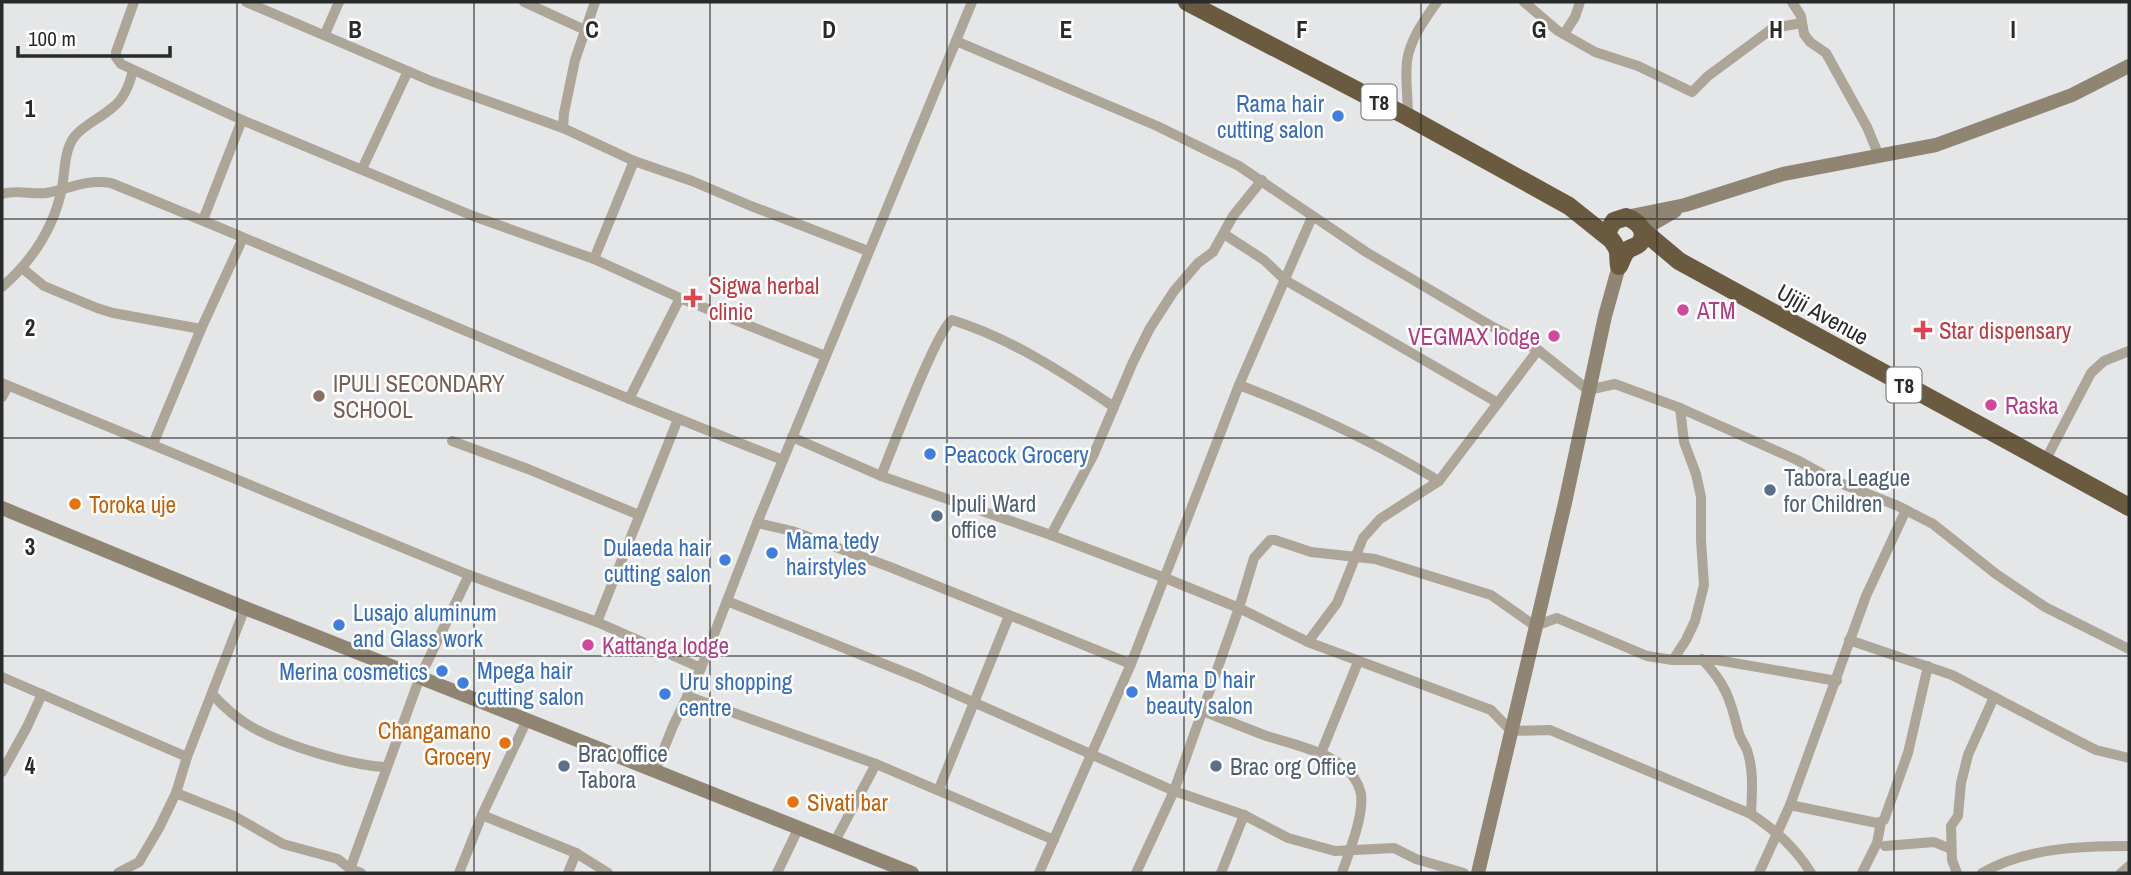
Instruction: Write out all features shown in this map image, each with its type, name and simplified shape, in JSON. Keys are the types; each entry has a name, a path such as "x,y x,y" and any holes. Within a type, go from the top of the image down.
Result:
{"highway":[{"name":"T8","path":"1187,2 1408,117 1569,206 1617,225"},
{"path":"1638,223 1642,230 1640,242 1628,250 1619,266 1617,225 1638,223"},
{"name":"T8","path":"1642,230 1679,261"},
{"name":"T8","path":"1633,249 1679,261"},
{"name":"Ujiji Avenue","path":"1679,261 1793,326 2129,507"}],"street":[{"path":"134,2 116,52 121,64 242,120 495,224 594,260 825,356"},
{"path":"246,2 408,71 563,128 634,161 692,181 868,251"},
{"path":"325,34 339,2"},
{"path":"524,2 585,30"},
{"path":"563,128 570,81 595,2"},
{"path":"655,771 701,668 757,523 972,2"},
{"path":"1408,117 1409,52 1419,28 1437,2"},
{"path":"1524,2 1564,34 1595,52 1638,66 1692,92 1708,76 1773,28 1802,23"},
{"path":"1564,34 1575,17 1580,2"},
{"path":"1792,2 1801,16 1802,30 1808,39 1826,53 1867,127 1879,156"},
{"path":"956,41 1157,126 1239,166 1366,252 1493,327 1538,350 1588,390"},
{"path":"1617,225 1783,174 1936,145 2072,95 2129,66"},
{"path":"2,286 22,268 50,226 73,138 115,106 126,89 133,70"},
{"path":"362,169 408,71"},
{"path":"203,220 242,120"},
{"path":"594,260 634,161"},
{"path":"1051,535 1093,456 1142,343 1174,290 1198,263 1213,253 1241,204 1262,180"},
{"path":"2,194 9,191 46,193 93,181 111,183 629,399 783,460"},
{"path":"1642,230 1685,205"},
{"path":"1039,873 1131,664 1239,385 1312,217"},
{"path":"1224,234 1264,260 1285,279 1498,404"},
{"path":"153,444 243,238"},
{"path":"1478,873 1588,390 1619,266"},
{"path":"22,268 44,286 97,308 201,329"},
{"path":"629,399 680,298"},
{"path":"881,476 919,383 944,329 952,320 1054,368 1114,407"},
{"path":"1308,642 1337,603 1363,538 1381,519 1439,481 1538,350"},
{"path":"2045,461 2091,373 2104,361 2129,351"},
{"path":"2,397 5,384 469,575 597,622 701,668"},
{"path":"1588,390 1615,384 1680,408 1797,460 1835,481 1906,510 1933,524 1996,574 2045,607 2129,649"},
{"path":"1239,385 1342,429 1400,457 1439,481"},
{"path":"1673,660 1695,621 1704,585 1701,497 1684,442 1680,408"},
{"path":"597,622 678,419"},
{"path":"792,437 881,476 1165,578 1239,608 1308,642 1491,710 1511,731 1550,730 1751,814 1778,833 1798,853 1811,873"},
{"path":"452,441 639,515"},
{"path":"2,508 245,608 912,873"},
{"path":"1759,873 1790,805 1866,596 1906,510"},
{"path":"757,523 792,531 890,567 1131,664"},
{"path":"1136,873 1174,791 1254,558 1270,540 1311,552 1358,555 1394,564 1490,595 1535,626"},
{"path":"350,869 421,677 469,575"},
{"path":"727,601 908,674 1174,791 1244,815 1304,844 1349,851 1394,848 1416,859 1464,873"},
{"path":"125,872 144,857 176,793 187,757 245,608"},
{"path":"939,789 1009,616"},
{"path":"1535,626 1557,618 1647,656 1673,660 1702,659 1837,681"},
{"path":"1849,640 1952,675 2096,750 2129,758"},
{"path":"1702,659 1718,676 1728,693 1738,732 1746,747 1752,772 1751,814"},
{"path":"1321,753 1358,662"},
{"path":"1863,873 1877,843 1881,822 1887,814 1908,753 1928,666"},
{"path":"2,677 187,757"},
{"path":"2,772 42,694"},
{"path":"212,694 227,709 256,729 352,763 386,767"},
{"path":"687,696 876,764 1054,840"},
{"path":"1957,873 1952,860 1951,826 1958,816 1961,783 1968,755 1994,697"},
{"path":"1203,711 1321,753 1350,774 1360,794 1356,827 1342,873"},
{"path":"459,873 482,815 527,720"},
{"path":"834,843 876,764"},
{"path":"176,793 234,816 283,844 338,859 350,869 361,873"},
{"path":"1790,805 1881,822"},
{"path":"482,815 576,853 608,873"},
{"path":"1221,873 1244,815"},
{"path":"777,873 799,827"},
{"path":"1885,846 1934,842 1951,849"},
{"path":"1982,873 2015,857 2043,852 2129,846"},
{"path":"568,873 576,853"},
{"path":"2121,873 2129,866"}],"place":[{"name":"Rama hair cutting salon","path":"1338,116"},
{"name":"Sigwa herbal clinic","path":"693,298"},
{"name":"ATM","path":"1683,310"},
{"name":"Star dispensary","path":"1923,330"},
{"name":"VEGMAX lodge","path":"1554,336"},
{"name":"IPULI SECONDARY SCHOOL","path":"319,396"},
{"name":"Raska","path":"1991,405"},
{"name":"Peacock Grocery","path":"930,454"},
{"name":"Tabora League for Children","path":"1770,490"},
{"name":"Toroka uje","path":"75,504"},
{"name":"Ipuli Ward office","path":"937,516"},
{"name":"Mama tedy hairstyles","path":"772,553"},
{"name":"Dulaeda hair cutting salon","path":"725,560"},
{"name":"Lusajo aluminum and Glass work","path":"339,625"},
{"name":"Kattanga lodge","path":"588,645"},
{"name":"Merina cosmetics","path":"442,671"},
{"name":"Mpega hair cutting salon","path":"463,683"},
{"name":"Mama D hair beauty salon","path":"1132,692"},
{"name":"Uru shopping centre","path":"665,694"},
{"name":"Changamano Grocery","path":"505,743"},
{"name":"Brac office Tabora","path":"564,766"},
{"name":"Brac org Office","path":"1216,766"},
{"name":"Sivati bar","path":"793,802"}]}
